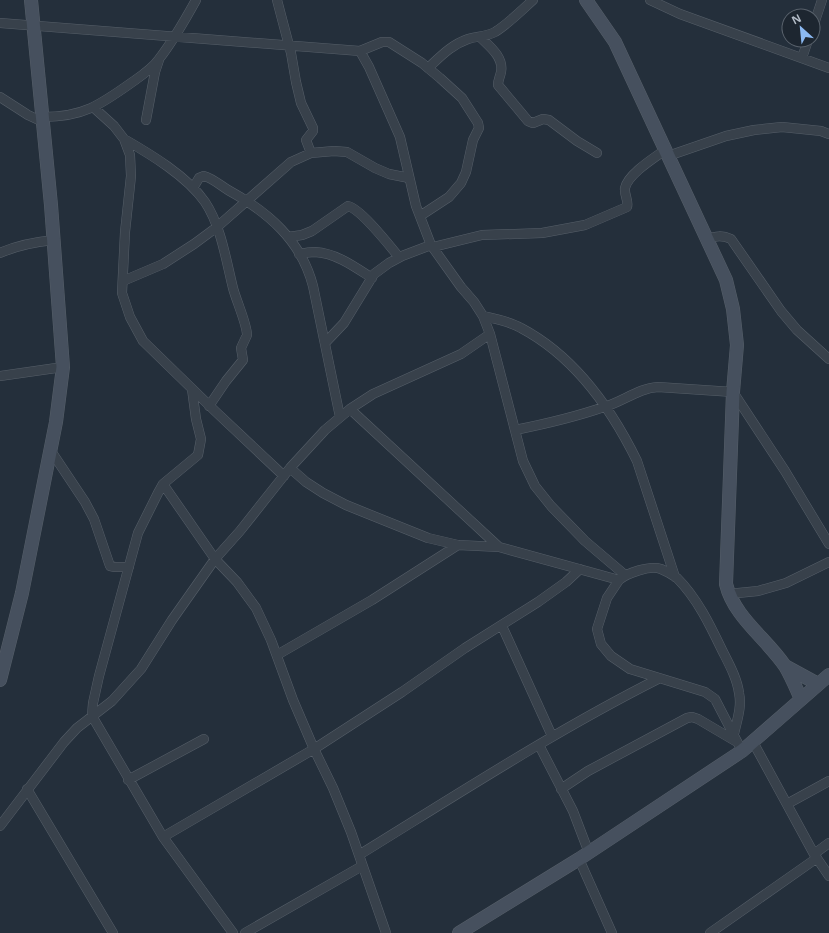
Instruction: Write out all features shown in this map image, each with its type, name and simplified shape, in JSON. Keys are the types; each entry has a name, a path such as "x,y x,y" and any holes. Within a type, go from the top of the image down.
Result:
{"street":[{"path":"0,680 22,593 56,422 63,367 54,240 31,0"},
{"path":"146,120 155,72 159,60 196,0"},
{"path":"277,0 289,45 301,103 313,128 313,131 306,140 311,153"},
{"path":"428,68 446,50 459,42 470,38 487,35 496,31 533,0"},
{"path":"586,0 615,42 726,280 733,309 737,345 733,392 726,584 728,594 735,607 785,666 801,699"},
{"path":"650,0 680,14 829,68"},
{"path":"0,22 360,51 386,41 428,68 462,98 478,123 479,128 473,140 466,172 461,182 449,197 420,216"},
{"path":"480,37 498,57 502,64 498,85 528,121 533,123 543,119 549,120 577,142 597,152"},
{"path":"802,58 805,48"},
{"path":"360,51 369,67 400,137 416,206 432,246 460,288 474,302 483,316 490,334 523,461 535,486 551,506 622,577"},
{"path":"0,97 28,115 43,119 84,112 113,96 146,72 159,60"},
{"path":"93,108 114,126 124,139 130,155 131,176 125,232 122,293 130,316 143,341 209,406 284,476"},
{"path":"325,343 344,323 374,274 388,263 399,257 432,246 482,235 542,233 585,225 627,207 628,203 625,188 640,169 667,153 726,136 754,130 782,127 821,131 829,134"},
{"path":"124,139 150,154 193,188 205,202 217,227 236,300 247,335 241,348 243,360 209,406"},
{"path":"123,281 163,264 194,244 217,227 291,162 311,153 334,151 347,152 389,174 409,178"},
{"path":"193,188 199,178 204,176 246,200 276,223 288,237 299,254 308,270 340,417"},
{"path":"288,237 312,232 348,206 353,207 375,229 399,257"},
{"path":"707,239 716,236 724,236 731,239 781,311 797,330 829,360"},
{"path":"0,253 27,243 54,240"},
{"path":"299,254 316,252 335,257 372,278"},
{"path":"483,316 503,320 520,327 552,349 568,363 590,387 605,407 631,448 637,461 675,577"},
{"path":"0,826 64,742 77,728 112,701 128,685 141,669 172,620 215,559 290,468 325,430 350,409 373,394 461,354 490,334"},
{"path":"0,376 63,367"},
{"path":"514,430 551,423 605,407 649,388 658,387 733,392"},
{"path":"192,389 196,419 201,440 198,455 164,484 138,533 99,676 93,703 92,716 128,780 164,837 233,933"},
{"path":"733,392 785,471 829,544"},
{"path":"350,409 499,547"},
{"path":"50,451 85,502 94,519 110,566 129,567"},
{"path":"290,468 306,482 346,505 428,538 458,545 499,547 580,569 622,577"},
{"path":"164,484 215,559 237,582 256,608 277,655 293,700 333,788 359,855 386,933"},
{"path":"277,655 372,600 458,545"},
{"path":"728,594 758,591 786,583 829,562"},
{"path":"660,568 675,577 688,591 710,625 733,671 739,692 740,709 738,742 716,699 705,692 658,679 630,669 611,656 600,644 597,629 607,598 622,577 641,569 660,568"},
{"path":"164,837 314,749 402,692 465,648 544,598 566,582 580,569"},
{"path":"502,626 552,736"},
{"path":"785,666 818,684"},
{"path":"561,788 588,771 687,718 692,717 698,719 738,742 754,742 829,675"},
{"path":"359,855 552,736 658,679"},
{"path":"128,780 204,739"},
{"path":"458,933 584,856 738,742"},
{"path":"754,742 815,856 829,876"},
{"path":"539,745 572,811 584,856 612,933"},
{"path":"787,804 829,781"},
{"path":"27,789 114,933"},
{"path":"710,933 815,856 829,843"},
{"path":"245,933 362,866"}]}
